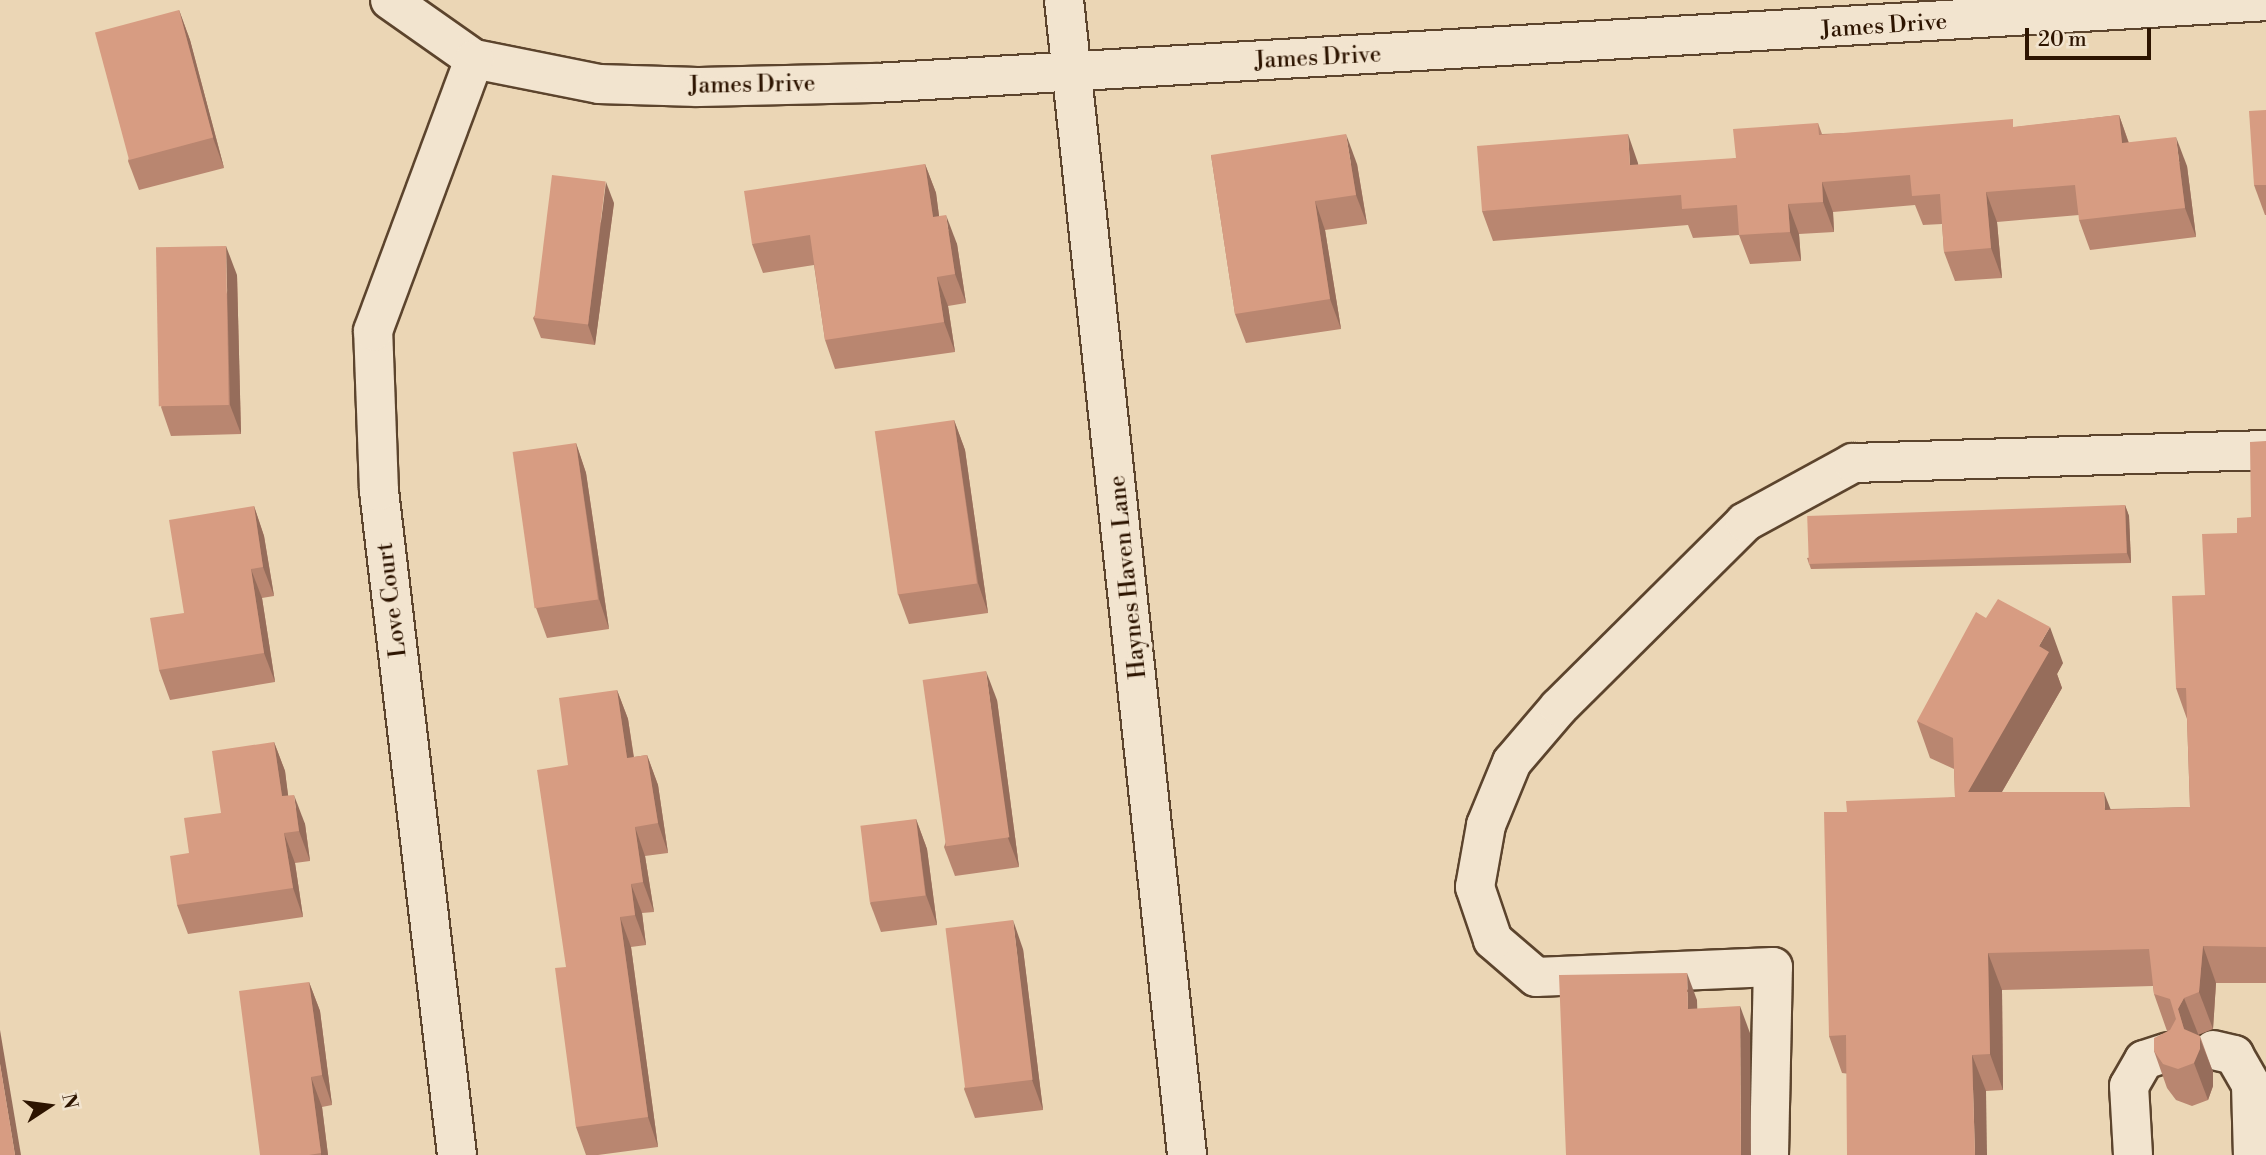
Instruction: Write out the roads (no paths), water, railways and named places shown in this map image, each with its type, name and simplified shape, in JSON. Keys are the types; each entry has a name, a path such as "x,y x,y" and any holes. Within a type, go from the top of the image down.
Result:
{"street":[{"name":"James Drive","path":"390,0 474,59 599,84 696,87 1073,72 1796,16 2266,1"},
{"name":"Haynes Haven Lane","path":"1065,0 1187,1155"},
{"name":"Love Court","path":"457,1155 379,491 373,331 474,59"},
{"path":"1769,1155 1773,967 1536,977 1493,940 1475,887 1486,825 1512,762 1559,707 1745,522 1853,463 2266,450"},
{"path":"2213,1050 2234,1055 2251,1085 2253,1155"},
{"path":"2133,1155 2129,1086 2144,1060 2168,1052"}]}
